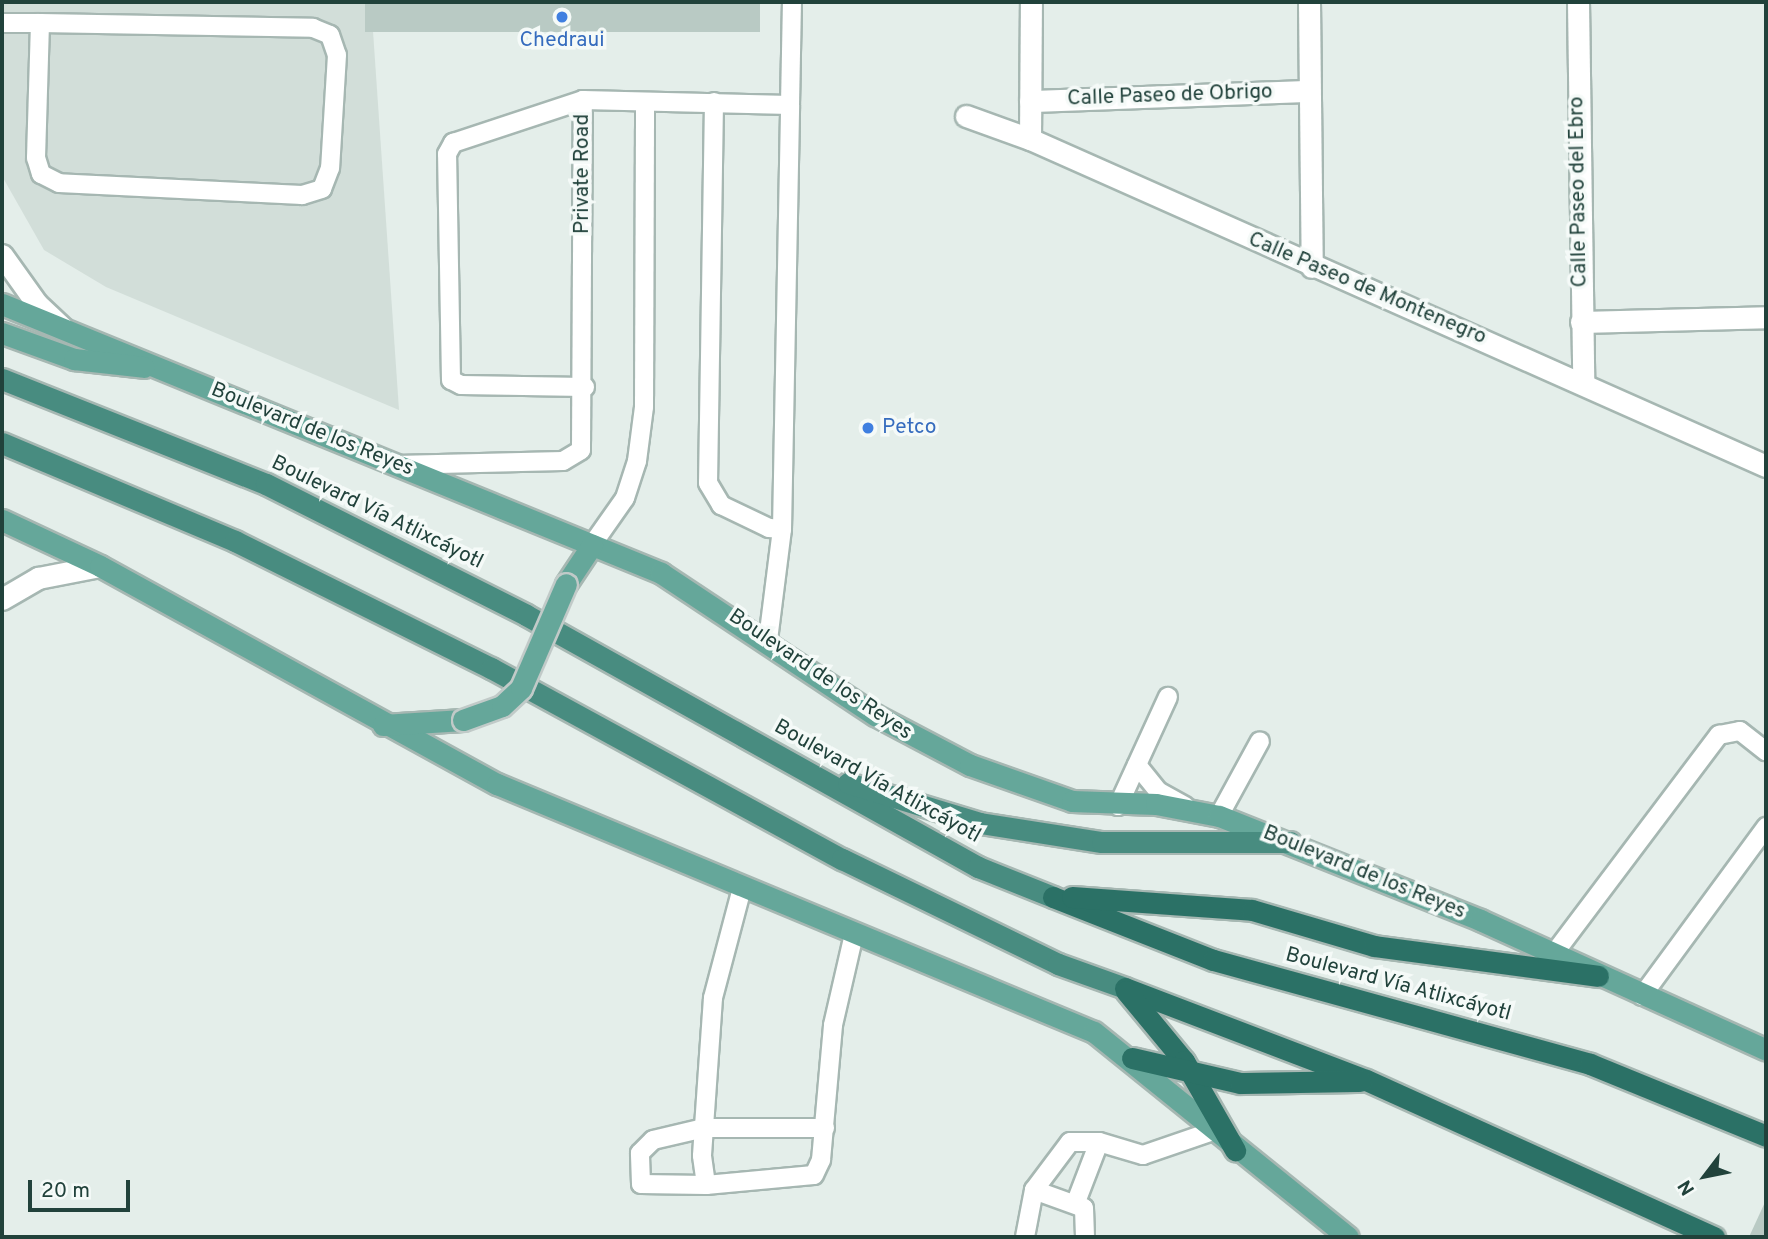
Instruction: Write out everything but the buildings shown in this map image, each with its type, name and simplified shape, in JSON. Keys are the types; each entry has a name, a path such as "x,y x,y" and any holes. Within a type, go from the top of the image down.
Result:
{"highway":[{"name":"Boulevard Vía Atlixcáyotl","path":"2,379 266,484 526,615 978,867 1213,960 1590,1064 1766,1136"},
{"path":"2,443 235,541 491,668 842,859 1058,964 1366,1080 1714,1237"},
{"path":"808,770 979,823 1102,842 1290,842"},
{"path":"1053,897 1252,910 1374,946 1598,976"},
{"path":"1125,988 1192,1075 1235,1150"},
{"path":"1132,1058 1192,1075 1282,1086 1366,1080"}],"main road":[{"name":"Boulevard de los Reyes","path":"2,304 661,573 927,745 1043,793 1118,806 1188,808 1219,816 1290,842 1553,955 1766,1051"},
{"path":"2,333 74,359 157,367"},
{"path":"2,520 100,566 383,725 575,820 1094,1032 1132,1058 1235,1150 1348,1237"},
{"path":"383,725 463,720 502,706 522,688 566,584 592,545"}],"street":[{"path":"1030,139 1031,2"},
{"path":"1309,2 1312,267"},
{"name":"Calle Paseo del Ebro","path":"1578,2 1583,382"},
{"name":"Calle Paseo de Obrigo","path":"1030,101 1309,91"},
{"name":"Calle Paseo de Montenegro","path":"966,117 1030,139 1312,267 1583,382 1766,466"},
{"path":"2,255 37,304 65,329"},
{"path":"1581,322 1766,317"},
{"path":"2,599 38,578 100,566"}],"lane":[{"path":"768,640 782,529 792,2"},
{"path":"2,23 40,23 313,28 330,35 337,55 330,168 322,189 302,195 59,183 41,174 36,158 40,23"},
{"path":"583,100 506,128 467,135 447,154 447,369 451,380 461,385 585,387"},
{"name":"Private Road","path":"396,465 573,458 581,450 585,387 583,100 645,104 714,102"},
{"path":"782,529 769,528 721,505 708,483 714,102 790,105"},
{"path":"592,545 625,498 642,421 645,104"},
{"path":"1118,806 1168,697"},
{"path":"1553,955 1719,735 1740,732 1766,751"},
{"path":"1219,816 1260,741"},
{"path":"1137,765 1158,791 1188,808"},
{"path":"1642,996 1766,827"},
{"path":"706,1185 704,1128 713,998 742,888"},
{"path":"825,1128 704,1128 646,1144 638,1177 650,1186 706,1185 814,1175 825,1128 833,1025 854,934"},
{"path":"1025,1237 1034,1190 1070,1142 1099,1142 1143,1155 1213,1131"},
{"path":"1076,1202 1099,1142"},
{"path":"1034,1190 1076,1202 1087,1219 1085,1237"}],"shaded area":[{"path":"2,2 371,2 399,410 106,287 44,250 2,176"}],"place":[{"name":"Chedraui","path":"562,17"},
{"name":"Petco","path":"868,428"}]}
